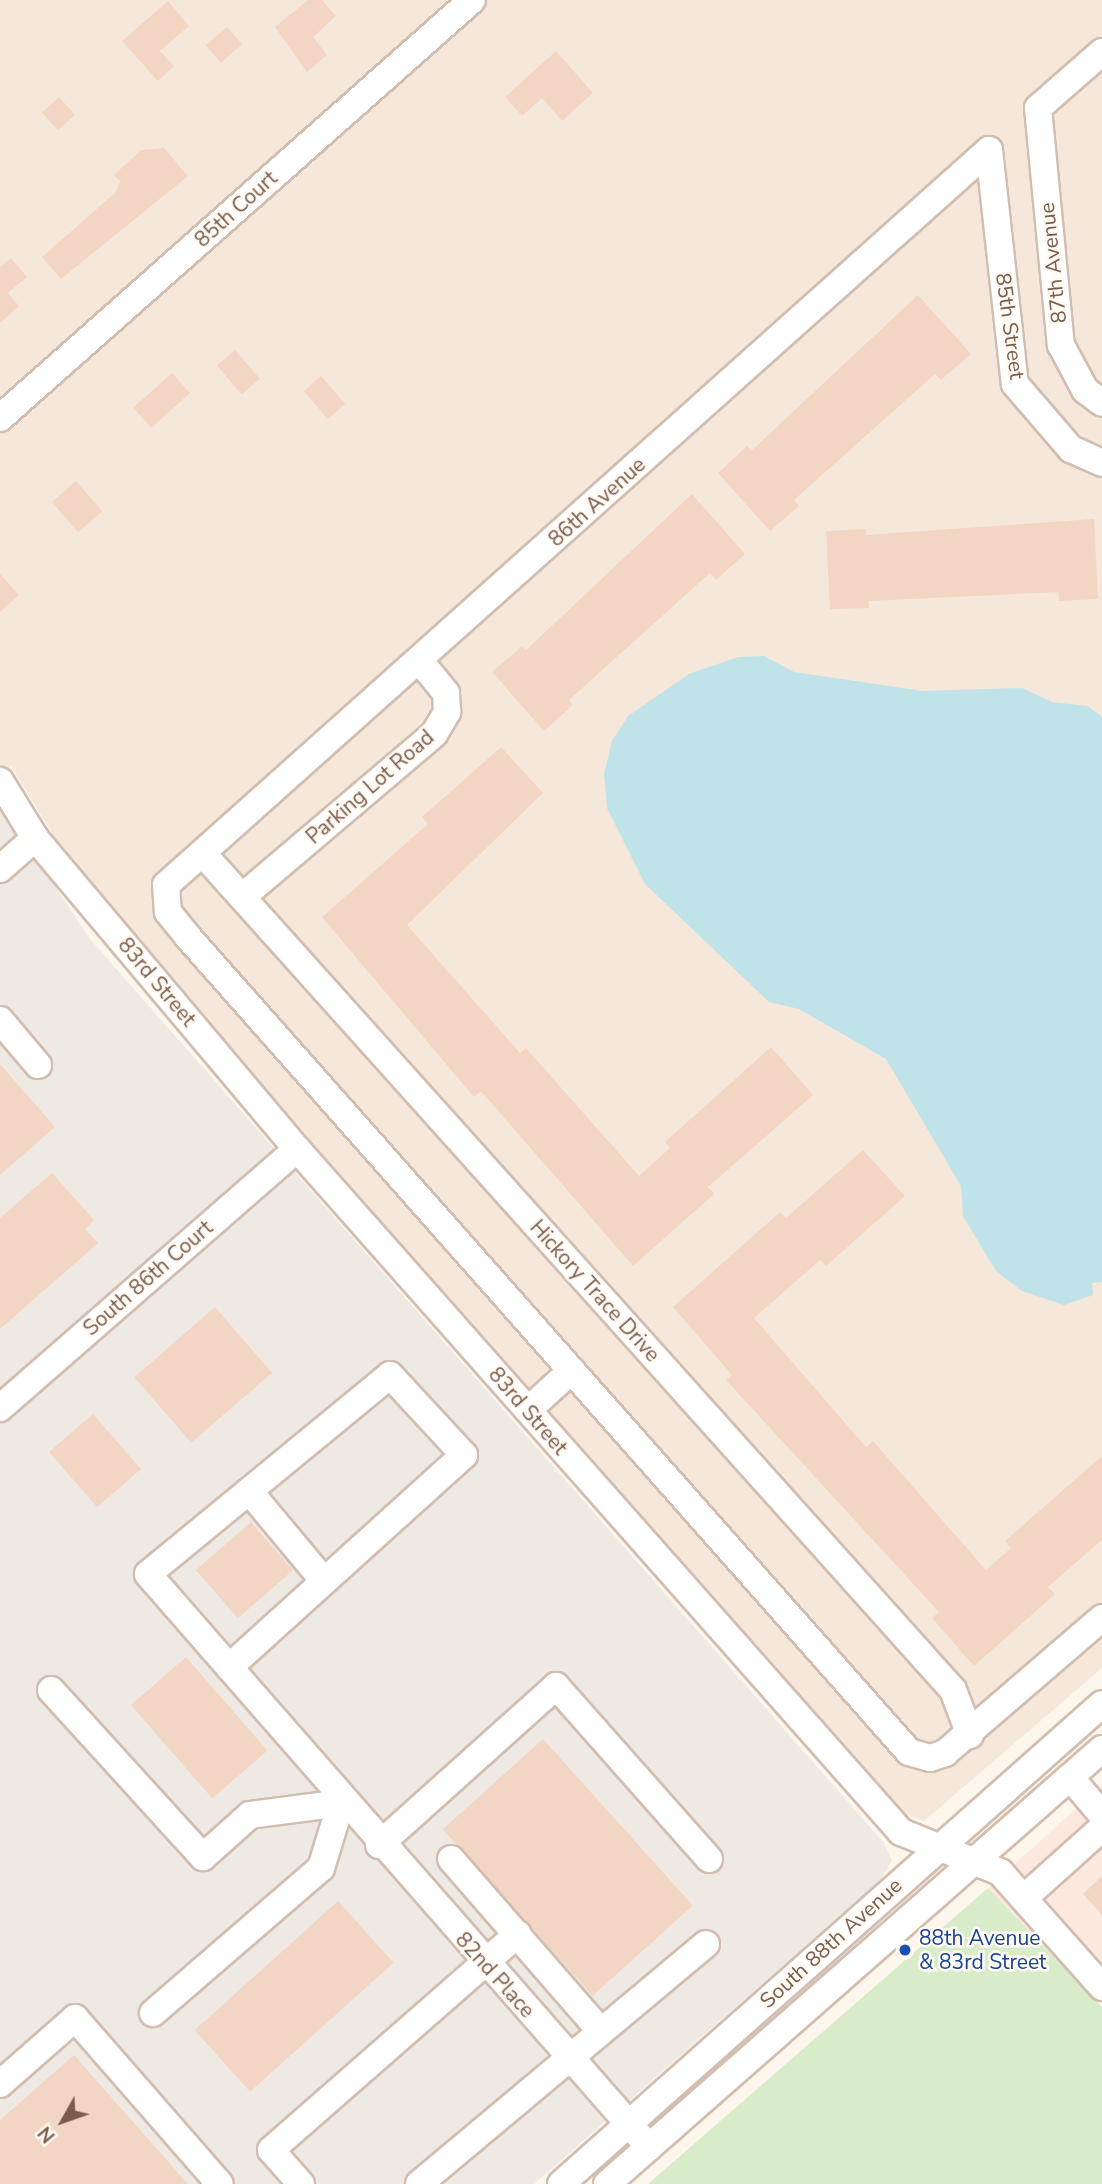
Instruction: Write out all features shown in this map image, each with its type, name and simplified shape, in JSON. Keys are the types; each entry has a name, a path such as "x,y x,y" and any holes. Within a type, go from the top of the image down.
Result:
{"street":[{"name":"85th Court","path":"0,418 472,0"},
{"name":"87th Avenue","path":"1102,52 1038,108 1061,345 1085,390 1102,403"},
{"name":"85th Street","path":"989,150 1015,384 1071,449 1102,463"},
{"name":"86th Avenue","path":"989,150 205,856 180,867 166,884 168,912 909,1752 930,1758 970,1735 1102,1618"},
{"name":"Parking Lot Road","path":"242,897 434,734 447,712 446,693 420,661"},
{"name":"83rd Street","path":"0,781 35,838 297,1149 901,1832 1000,1872 1102,1986"},
{"path":"0,869 35,838"},
{"name":"Hickory Trace Drive","path":"205,856 953,1690 970,1735"},
{"path":"0,1020 38,1065"},
{"name":"South 86th Court","path":"0,1408 297,1149"},
{"path":"528,1410 572,1370"},
{"path":"229,1667 464,1455 390,1375 249,1491 324,1581"},
{"name":"82nd Place","path":"249,1491 148,1574 341,1803 649,2147"},
{"path":"379,1845 556,1686 709,1859"},
{"path":"51,1690 203,1857 250,1815 341,1803 321,1868 153,2013"},
{"name":"South 88th Avenue","path":"561,2184 1102,1704"},
{"name":"South 88th Avenue","path":"607,2184 1102,1749"},
{"path":"1070,1777 1102,1815"},
{"path":"1024,1898 1102,1828"},
{"path":"451,1858 599,2029"},
{"path":"301,2184 271,2150 482,1961 518,1934"},
{"path":"419,2184 566,2055 706,1944"},
{"path":"0,2084 75,2018 220,2184"}],"shaded area":[{"path":"0,0 1102,0 1102,1668 924,1821 903,1813 870,1783 85,887 11,766 0,775"},
{"path":"0,804 90,939 884,1843 892,1861 880,1880 534,2184 0,2184"},
{"path":"1102,1785 1102,1990 1093,1998 988,1888"}],"green space":[{"path":"988,1888 1102,2007 1102,2184 648,2184"}],"water":[{"path":"764,656 794,672 923,691 1022,688 1052,702 1088,706 1102,717 1102,1282 1092,1283 1093,1295 1064,1305 1022,1291 996,1271 963,1216 961,1186 886,1059 799,1009 769,1002 645,884 607,808 604,774 612,741 628,716 689,674 738,657"}],"building":[{"path":"308,0 322,0 336,16 313,37 327,55 307,72 275,27"},
{"path":"168,1 189,26 160,51 174,66 158,81 122,41"},
{"path":"227,27 242,44 221,63 206,45"},
{"path":"556,51 593,93 562,121 542,98 522,116 505,97"},
{"path":"59,97 75,115 58,130 42,112"},
{"path":"164,148 188,176 61,279 42,257 116,192 120,181 114,175 141,150"},
{"path":"11,258 27,277 8,293 19,306 0,323 0,267"},
{"path":"918,295 971,354 941,380 935,374 794,500 799,506 770,531 718,473 747,446 751,451"},
{"path":"235,350 260,379 242,394 217,366"},
{"path":"172,373 190,393 151,428 133,408"},
{"path":"321,376 345,404 328,419 304,391"},
{"path":"76,481 102,511 78,532 52,502"},
{"path":"692,494 745,554 716,580 710,573 569,700 573,705 544,731 492,672 522,646 526,650"},
{"path":"1094,519 1098,599 1059,601 1058,592 868,601 869,608 830,609 826,531 866,529 866,535"},
{"path":"0,574 19,595 0,612"},
{"path":"501,747 543,793 407,925 520,1053 526,1048 639,1176 670,1148 665,1142 771,1047 813,1095 708,1187 714,1194 633,1266 481,1091 474,1097 322,917 428,824 422,817"},
{"path":"0,1064 55,1127 0,1175"},
{"path":"863,1150 905,1196 826,1266 820,1260 754,1318 866,1447 873,1441 986,1570 1011,1548 1005,1541 1102,1456 1102,1540 1048,1587 1055,1594 974,1666 932,1618 939,1612 726,1380 732,1375 673,1307 780,1212 786,1218"},
{"path":"52,1173 94,1220 85,1229 98,1243 0,1329 0,1218"},
{"path":"215,1307 272,1373 191,1443 134,1377"},
{"path":"93,1414 141,1469 97,1507 49,1452"},
{"path":"251,1522 293,1570 238,1618 196,1570"},
{"path":"186,1657 267,1751 212,1798 131,1705"},
{"path":"543,1739 693,1905 593,1996 443,1829"},
{"path":"1102,1876 1102,1915 1083,1894"},
{"path":"338,1901 394,1963 250,2092 195,2030"},
{"path":"74,2055 188,2184 0,2184 0,2120"}],"place":[{"name":"88th Avenue & 83rd Street","path":"905,1950"}]}
